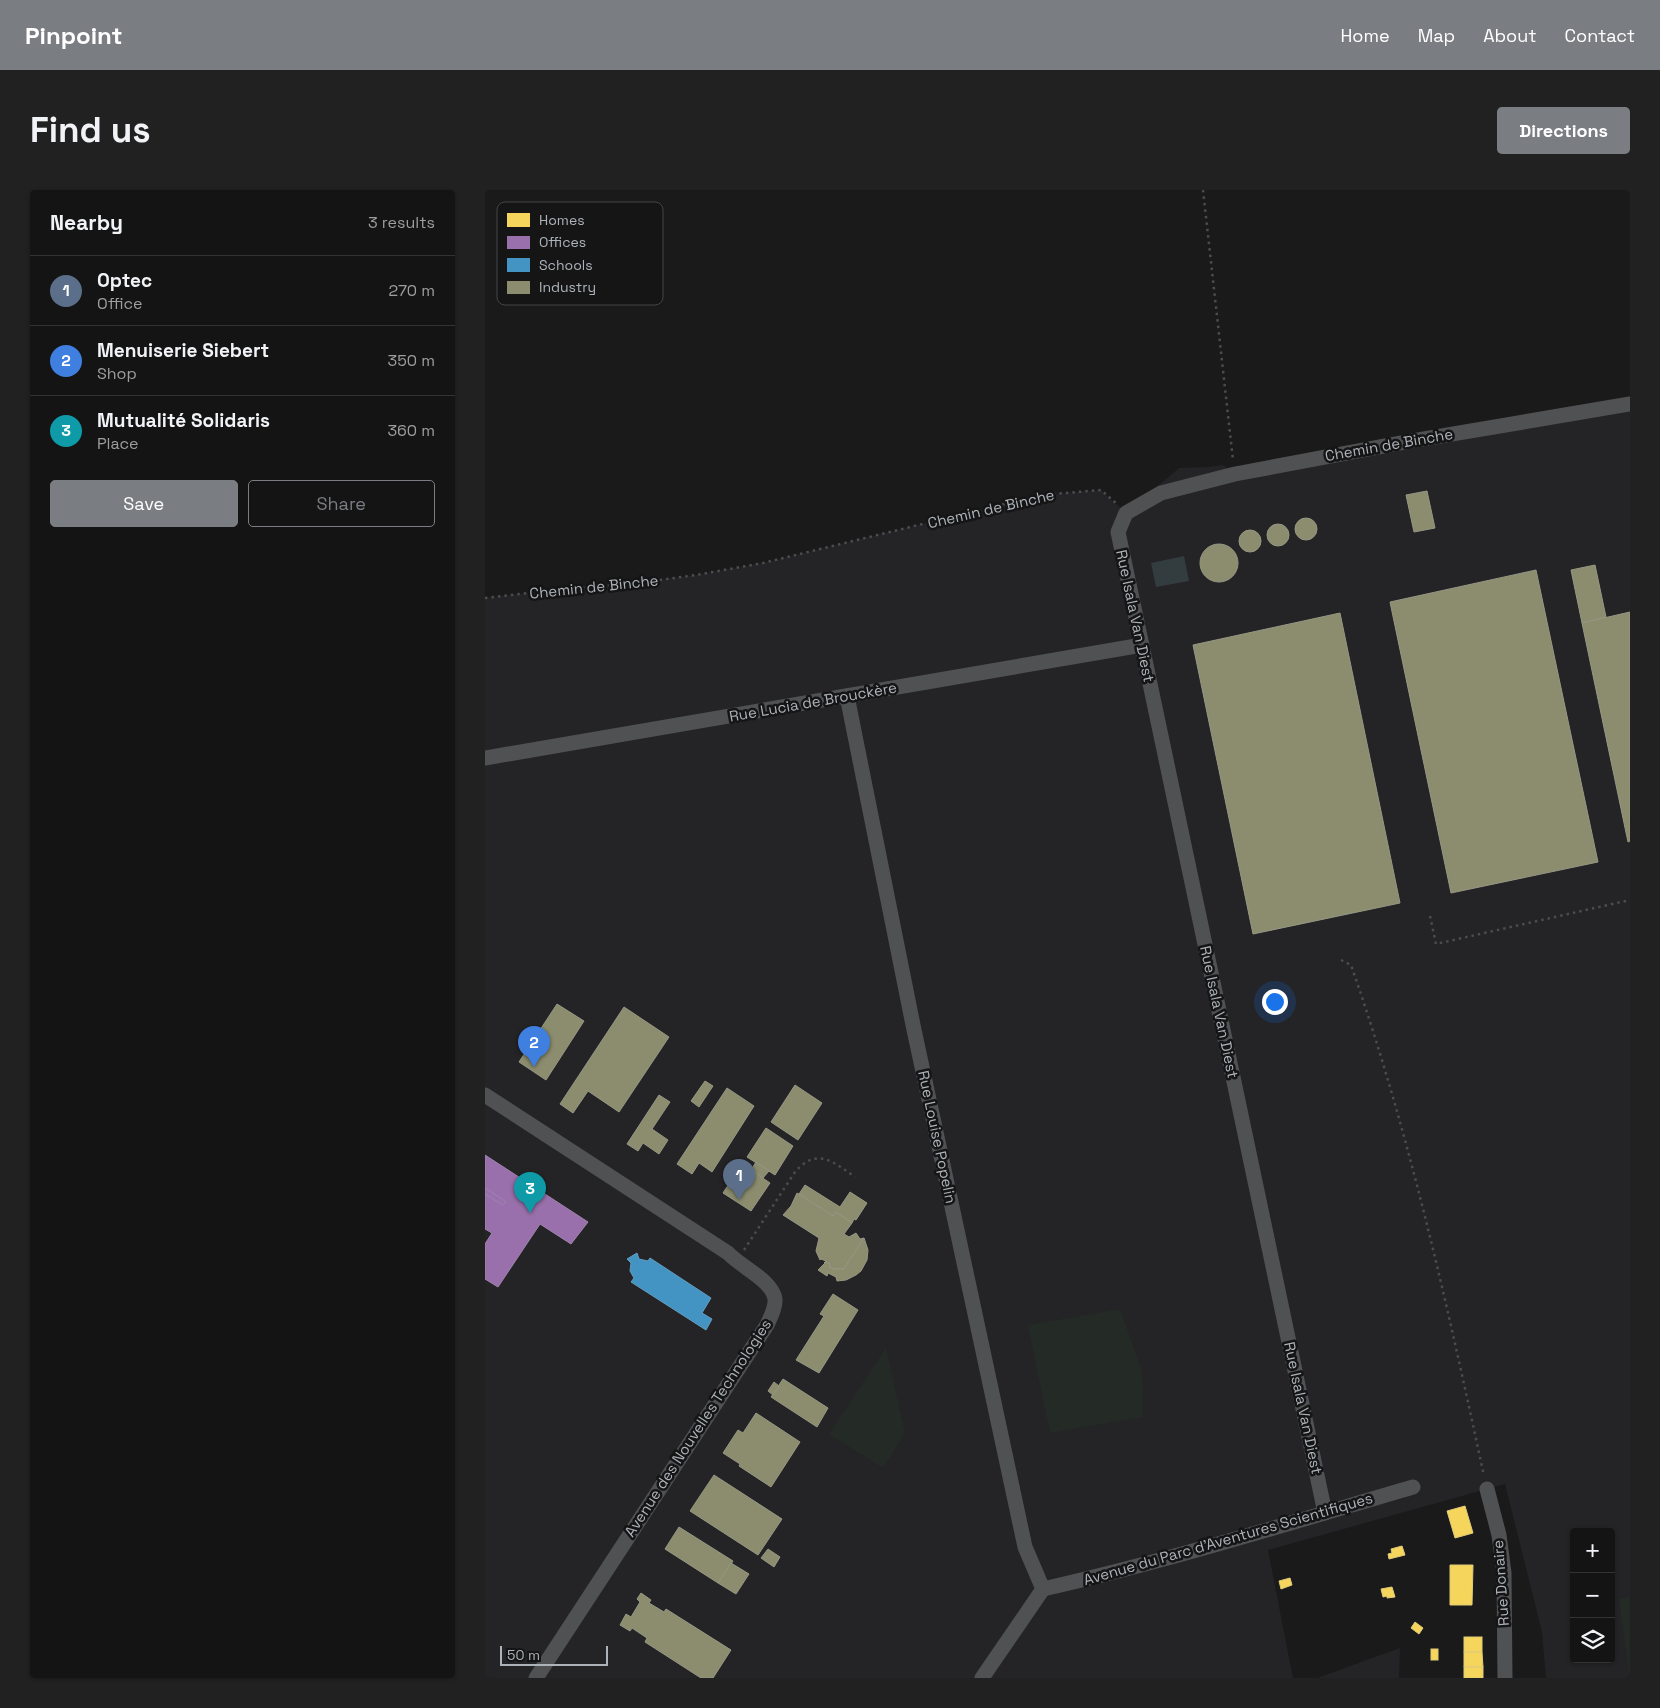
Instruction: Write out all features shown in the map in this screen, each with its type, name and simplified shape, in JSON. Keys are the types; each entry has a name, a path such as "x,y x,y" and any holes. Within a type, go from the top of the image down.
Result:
{"street":[{"name":"Chemin de Binche","path":"1126,513 1161,493 1235,474 1630,404"},
{"name":"Rue Isala Van Diest","path":"1126,513 1117,532 1325,1512"},
{"name":"Rue Lucia de Brouckère","path":"485,758 1142,645"},
{"name":"Rue Louise Popelin","path":"847,696 913,1025 1025,1547 1043,1590"},
{"name":"Avenue des Nouvelles Technologies","path":"485,1095 728,1254 736,1262 761,1278 771,1289 775,1300 767,1325 536,1678"},
{"name":"Avenue du Parc d'Aventures Scientifiques","path":"1043,1590 1264,1532 1413,1486"},
{"name":"Rue Donaire","path":"1487,1490 1499,1535 1504,1573 1505,1678"},
{"path":"982,1678 1043,1590"}],"path":[{"path":"1203,190 1235,474"},
{"name":"Chemin de Binche","path":"485,598 645,582 715,572 772,561 1041,495 1101,490 1126,513"},
{"path":"1430,916 1436,944 1630,900"},
{"path":"1341,960 1351,965 1374,1031 1394,1099 1447,1308 1487,1490"},
{"path":"736,1262 795,1172 803,1163 813,1158 833,1162 855,1177"}],"shaded area":[{"path":"1630,404 1630,1678 1546,1678 1542,1632 1505,1484 1268,1550 1293,1678 485,1678 485,598 645,582 763,563 1041,495 1101,490 1126,513 1179,468 1223,465 1235,474"},
{"path":"1184,556 1189,581 1156,587 1151,563"},
{"path":"1120,1309 1142,1371 1143,1417 1050,1433 1028,1325"},
{"path":"886,1348 905,1433 883,1468 829,1434"},
{"path":"1630,1596 1630,1678 1619,1599"},
{"path":"1400,1648 1399,1678 1317,1678"}],"building: Homes":[{"path":"1465,1506 1473,1533 1455,1538 1447,1511"},
{"path":"1402,1546 1405,1555 1389,1559 1388,1554 1392,1553 1391,1549"},
{"path":"1450,1565 1473,1565 1472,1605 1450,1605"},
{"path":"1290,1578 1292,1585 1281,1589 1279,1581"},
{"path":"1392,1587 1395,1597 1383,1597 1381,1589"},
{"path":"1415,1622 1423,1628 1419,1634 1411,1628"},
{"path":"1464,1637 1482,1637 1482,1652 1464,1652"},
{"path":"1431,1649 1438,1649 1438,1660 1431,1660"},
{"path":"1464,1652 1482,1652 1483,1667 1464,1667"},
{"path":"1464,1667 1483,1667 1483,1678 1464,1678"}],"building: Offices":[{"path":"485,1155 588,1222 571,1244 540,1224 498,1287 485,1279 485,1244 492,1233 485,1229 485,1193 503,1205 506,1202 485,1188"},
{"path":"485,1188 506,1202 503,1205 485,1194"}],"building: Schools":[{"path":"637,1253 639,1259 648,1261 650,1258 711,1298 702,1313 712,1319 706,1330 631,1282 634,1278 630,1271 631,1263 627,1259"}],"building: Industry":[{"path":"1427,491 1435,528 1414,532 1406,495"},
{"path":"1306,518 1314,521 1317,529 1314,537 1306,540 1298,537 1295,529 1298,521"},
{"path":"1278,524 1286,527 1289,535 1286,543 1278,546 1270,543 1267,535 1270,527"},
{"path":"1250,530 1258,533 1261,541 1258,549 1250,552 1242,549 1239,541 1242,533"},
{"path":"1219,544 1233,549 1238,563 1233,577 1219,582 1205,577 1200,563 1205,549"},
{"path":"1595,565 1606,617 1582,623 1571,570"},
{"path":"1536,570 1598,862 1451,893 1390,602"},
{"path":"1630,612 1630,841 1628,842 1582,623"},
{"path":"1340,613 1400,903 1253,934 1193,645"},
{"path":"557,1004 584,1021 546,1080 519,1062"},
{"path":"624,1007 669,1037 619,1112 588,1091 573,1113 560,1104"},
{"path":"705,1081 713,1086 699,1107 691,1101"},
{"path":"795,1085 822,1103 798,1140 771,1122"},
{"path":"727,1088 754,1106 712,1172 699,1163 692,1174 677,1164"},
{"path":"659,1095 670,1102 652,1129 668,1140 659,1154 643,1143 638,1151 627,1144"},
{"path":"766,1128 793,1146 775,1175 747,1157"},
{"path":"756,1162 769,1171 763,1178 751,1170"},
{"path":"742,1164 770,1183 751,1211 723,1193"},
{"path":"805,1185 840,1207 850,1192 867,1203 852,1223 836,1212 833,1216 799,1194"},
{"path":"797,1193 833,1216 836,1212 852,1223 844,1234 849,1237 856,1233 860,1239 864,1238 844,1269 834,1269 829,1267 830,1264 824,1263 826,1261 820,1260 816,1251 819,1238 783,1215 791,1206"},
{"path":"864,1238 868,1250 867,1260 861,1271 856,1275 846,1280 837,1281 836,1277 828,1273 827,1276 818,1270 826,1262 830,1264 829,1267 834,1269 844,1269"},
{"path":"833,1294 858,1310 819,1373 796,1360 824,1316 820,1314"},
{"path":"783,1379 828,1408 817,1427 771,1397"},
{"path":"774,1382 779,1386 773,1395 768,1391"},
{"path":"756,1413 800,1442 771,1487 723,1453 738,1430 743,1433"},
{"path":"714,1475 782,1519 758,1555 690,1511"},
{"path":"679,1527 733,1561 718,1583 665,1549"},
{"path":"768,1549 780,1557 774,1567 761,1558"},
{"path":"731,1563 749,1574 736,1594 718,1583"},
{"path":"641,1593 651,1600 649,1603 664,1612 666,1609 731,1650 713,1678 701,1678 645,1642 647,1638 632,1628 630,1631 620,1625 626,1614 631,1617 640,1602 637,1599"}],"place":[{"name":"Menuiserie Siebert","path":"534,1067"},
{"name":"Optec","path":"739,1200"},
{"name":"Mutualité Solidaris","path":"530,1213"}]}
